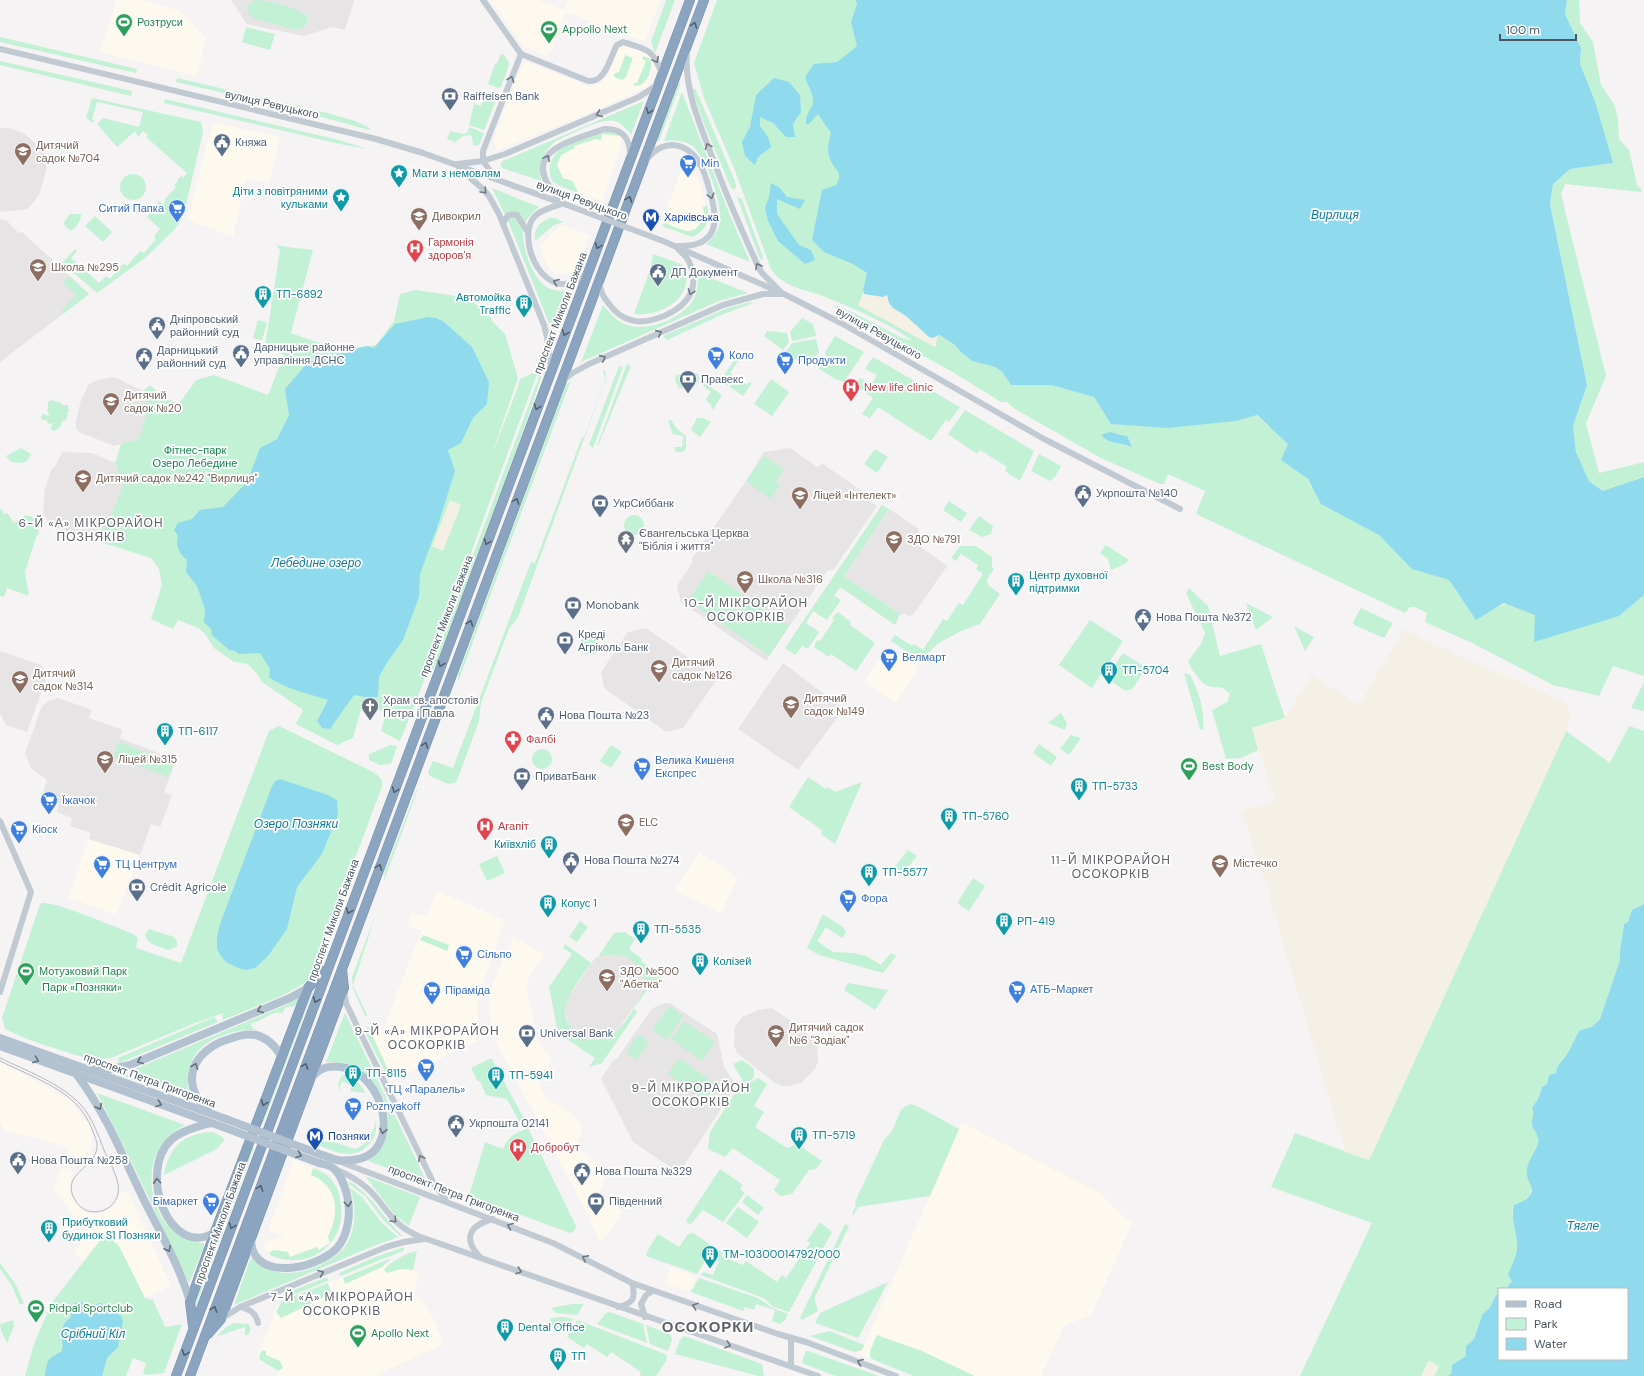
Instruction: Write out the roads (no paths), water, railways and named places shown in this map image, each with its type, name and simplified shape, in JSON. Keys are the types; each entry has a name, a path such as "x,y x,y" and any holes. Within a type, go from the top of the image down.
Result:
{"highway":[{"name":"проспект Миколи Бажана","path":"176,1376 690,0"},
{"path":"190,1376 704,0"},
{"path":"193,1329 190,1302 215,1232 308,988 320,977 330,963"},
{"path":"201,1346 211,1329 221,1319 251,1239 308,1081 344,988 342,966"}],"main road":[{"path":"85,1068 111,1069 130,1065 290,998 308,988"},
{"path":"210,1113 196,1096 192,1077 196,1062 208,1048 216,1043 237,1036 256,1035 270,1042 281,1056"},
{"name":"проспект Петра Григоренка","path":"0,1038 226,1119 321,1159"},
{"name":"проспект Петра Григоренка","path":"0,1046 211,1123 336,1164"},
{"path":"251,1239 254,1252 263,1262 286,1268 305,1266 319,1260 336,1248 344,1237 348,1223 349,1205 336,1164 364,1157 371,1153 382,1137 384,1127 382,1110 379,1101 368,1082 354,1071 343,1067 330,1066 322,1068 308,1081"},
{"path":"77,1075 95,1100 118,1145 176,1266 190,1302"},
{"path":"211,1123 195,1127 180,1134 167,1144 159,1163 156,1174 156,1183 165,1214 176,1228 194,1237 208,1237 215,1232"}],"street":[{"path":"483,0 521,54 588,81 594,82 601,78 617,44 623,42 651,52 656,57 662,74"},
{"path":"688,42 686,63 689,87 700,127 738,222 758,266 762,273 784,294"},
{"name":"вулиця Ревуцького","path":"0,49 376,139 565,204 663,241 784,294 878,343 1044,439 1180,509"},
{"path":"496,180 482,161 485,146 521,54"},
{"path":"455,165 482,161 505,154 639,97 659,84"},
{"path":"589,270 580,279 569,284 562,284 542,275 530,249 528,231 535,216 565,204 552,192 544,180 543,173 546,159 558,146 610,128 621,133 629,142 629,161"},
{"path":"641,166 650,155 660,147 671,145 680,146 695,156 707,180 716,214 716,220 711,233 701,242 694,245 675,246"},
{"path":"455,165 489,196 503,224 544,325 551,371"},
{"path":"503,224 506,217 512,214 517,215 528,231"},
{"path":"601,275 601,291 605,300 618,314 635,321 648,321 661,317 674,311 685,303 689,298 693,285 693,273 688,260 675,246"},
{"path":"560,384 576,370 722,304 763,294 784,294"},
{"path":"0,821 30,892 0,992"},
{"path":"344,988 346,1003 435,1186 449,1203"},
{"name":"проспект Петра Григоренка","path":"336,1164 493,1219 558,1245 632,1283 653,1291 848,1357 896,1376"},
{"name":"проспект Петра Григоренка","path":"336,1164 367,1188 392,1219 401,1227 425,1239 645,1317 818,1376"},
{"path":"482,1258 471,1244 471,1233 477,1225 493,1219"},
{"path":"221,1319 240,1307 386,1247 404,1242 425,1239"},
{"path":"618,1307 630,1303 633,1300 634,1295 632,1283"},
{"path":"645,1317 641,1304 646,1295 653,1291"},
{"path":"240,1307 248,1309 254,1313 257,1317 258,1323"},
{"path":"791,1338 791,1366"}],"water":[{"name":"Вирлиця","path":"855,0 1567,0 1565,14 1581,48 1580,64 1595,101 1613,163 1570,169 1553,184 1550,204 1587,385 1573,426 1576,452 1589,481 1603,491 1644,477 1644,595 1619,616 1534,642 1535,615 1504,603 1476,620 1449,580 1412,569 1379,535 1321,504 1308,479 1281,460 1288,444 1257,415 1236,421 1167,428 1111,424 1094,397 1051,385 1011,385 1002,372 995,367 972,361 955,345 939,335 933,338 929,337 906,316 893,308 889,303 887,295 883,297 864,294 863,290 867,273 853,264 824,252 812,240 822,190 836,185 839,179 839,173 830,159 828,150 831,133 818,114 809,124 806,124 813,99 805,77 814,64 837,62 857,46 851,22 857,4"},
{"path":"774,78 789,82 800,95 801,112 793,124 795,137 786,137 773,123 760,117 760,126 768,137 771,147 758,157 755,165 745,156 742,142 750,127 756,95"},
{"path":"771,183 780,188 787,197 805,200 800,209 777,199 777,214 799,245 811,250 815,260 805,264 778,241 768,221 765,208 769,197"},
{"name":"Лебедине озеро","path":"428,317 436,318 444,322 472,347 489,382 487,404 473,418 461,443 448,450 455,471 438,525 420,574 419,597 403,640 386,664 379,677 378,697 354,695 330,729 322,728 317,721 328,700 297,691 283,685 269,677 270,669 260,653 239,654 235,651 229,650 212,635 211,629 204,622 205,609 197,586 186,572 187,560 179,550 177,543 178,536 174,530 178,523 192,519 200,510 223,507 247,482 260,448 277,439 289,415 285,389 308,362 367,346 374,348 395,324"},
{"path":"1110,432 1127,436 1132,447 1112,442 1101,435"},
{"name":"Озеро Позняки","path":"280,779 328,795 337,800 338,815 322,854 297,887 287,929 268,956 255,968 246,970 226,962 220,955 217,948 217,938 220,924 272,786 275,781"},
{"name":"Тягле","path":"1644,904 1644,1376 1447,1376 1451,1374 1452,1365 1466,1356 1466,1346 1474,1339 1482,1315 1490,1307 1496,1295 1498,1294 1498,1360 1628,1360 1628,1288 1507,1288 1512,1281 1508,1275 1515,1258 1517,1248 1513,1221 1514,1205 1527,1199 1532,1190 1528,1178 1527,1167 1537,1147 1538,1140 1532,1126 1532,1108 1539,1097 1542,1087 1547,1084 1549,1075 1556,1073 1558,1066 1566,1056 1580,1030 1592,1027 1600,1019 1620,960 1624,924 1628,922 1632,910"},
{"name":"Срібний Кіл","path":"81,1302 90,1306 100,1303 103,1304 121,1316 123,1322 118,1347 107,1358 102,1376 45,1376 48,1361 62,1350 63,1345 61,1334 64,1325 71,1317 71,1309 75,1303"}],"tram line":[{"path":"0,1058 64,1090 85,1110 94,1126 117,1180 118,1193 115,1201 110,1207 96,1212 88,1211 81,1207 75,1200 72,1192 71,1185 74,1179 93,1158 97,1149 97,1143 89,1122 82,1111 74,1102 58,1090 39,1079 0,1061"}],"place":[{"name":"Розтруси","path":"124,37"},
{"name":"Appollo Next","path":"549,44"},
{"name":"Raiffeisen Bank","path":"450,111"},
{"name":"Княжа","path":"222,157"},
{"name":"Дитячий садок №704","path":"23,166"},
{"name":"Min","path":"688,178"},
{"name":"Мати з немовлям","path":"399,188"},
{"name":"Діти з повітряними кульками","path":"341,212"},
{"name":"Ситий Папка","path":"177,223"},
{"name":"Дивокрил","path":"419,231"},
{"name":"Харківська","path":"651,232"},
{"name":"Гармонія здоров'я","path":"415,263"},
{"name":"Школа №295","path":"38,282"},
{"name":"ДП Документ","path":"658,287"},
{"name":"ТП-6892","path":"263,309"},
{"name":"Автомойка Traffic","path":"524,318"},
{"name":"Дніпровський районний суд","path":"157,340"},
{"name":"Дарницьке районне управління ДСНС","path":"241,368"},
{"name":"Коло","path":"716,370"},
{"name":"Дарницький районний суд","path":"144,371"},
{"name":"Продукти","path":"785,375"},
{"name":"Правекс","path":"688,394"},
{"name":"New life clinic","path":"851,402"},
{"name":"Дитячий садок №20","path":"111,416"},
{"name":"Дитячий садок №242 \"Вирлиця\"","path":"83,493"},
{"name":"Укрпошта №140","path":"1083,508"},
{"name":"Ліцей «Інтелект»","path":"800,510"},
{"name":"УкрСиббанк","path":"600,518"},
{"name":"Євангельська Церква \"Біблія і життя\"","path":"626,554"},
{"name":"ЗДО №791","path":"894,554"},
{"name":"Школа №316","path":"745,594"},
{"name":"Центр духовної підтримки","path":"1016,596"},
{"name":"Monobank","path":"573,620"},
{"name":"Нова Пошта №372","path":"1143,632"},
{"name":"Креді Агріколь Банк","path":"565,655"},
{"name":"Велмарт","path":"889,672"},
{"name":"Дитячий садок №126","path":"659,683"},
{"name":"ТП-5704","path":"1109,685"},
{"name":"Дитячий садок №314","path":"20,694"},
{"name":"Дитячий садок №149","path":"791,719"},
{"name":"Храм св. апостолів Петра і Павла","path":"370,721"},
{"name":"Нова Пошта №23","path":"546,730"},
{"name":"ТП-6117","path":"165,746"},
{"name":"Фалбі","path":"513,754"},
{"name":"Ліцей №315","path":"105,774"},
{"name":"Велика Кишеня Експрес","path":"642,781"},
{"name":"Best Body","path":"1189,781"},
{"name":"ПриватБанк","path":"522,791"},
{"name":"ТП-5733","path":"1079,801"},
{"name":"Їжачок","path":"49,815"},
{"name":"ТП-5760","path":"949,831"},
{"name":"ELC","path":"626,837"},
{"name":"Агапіт","path":"485,841"},
{"name":"Кіоск","path":"19,844"},
{"name":"Київхліб","path":"549,859"},
{"name":"Нова Пошта №274","path":"571,875"},
{"name":"Містечко","path":"1220,878"},
{"name":"ТЦ Центрум","path":"102,879"},
{"name":"ТП-5577","path":"869,887"},
{"name":"Crédit Agricole","path":"137,902"},
{"name":"Фора","path":"848,913"},
{"name":"Копус 1","path":"548,918"},
{"name":"РП-419","path":"1004,936"},
{"name":"ТП-5535","path":"641,944"},
{"name":"Сільпо","path":"464,969"},
{"name":"Колізей","path":"700,976"},
{"name":"Мотузковий Парк","path":"26,986"},
{"name":"ЗДО №500 \"Абетка\"","path":"607,992"},
{"name":"АТБ-Маркет","path":"1017,1004"},
{"name":"Піраміда","path":"432,1005"},
{"name":"Universal Bank","path":"527,1048"},
{"name":"Дитячий садок №6 \"Зодіак\"","path":"776,1048"},
{"name":"ТЦ «Паралель»","path":"426,1082"},
{"name":"ТП-8115","path":"353,1088"},
{"name":"ТП-5941","path":"496,1090"},
{"name":"Poznyakoff","path":"353,1121"},
{"name":"Укрпошта 02141","path":"456,1138"},
{"name":"ТП-5719","path":"799,1150"},
{"name":"Позняки","path":"315,1151"},
{"name":"Добробут","path":"518,1162"},
{"name":"Нова Пошта №258","path":"18,1175"},
{"name":"Нова Пошта №329","path":"582,1186"},
{"name":"Бімаркет","path":"211,1216"},
{"name":"Південний","path":"596,1216"},
{"name":"Прибутковий будинок S1 Позняки","path":"49,1243"},
{"name":"ТМ-10300014792/000","path":"710,1269"},
{"name":"Pidpal Sportclub","path":"36,1323"},
{"name":"Dental Office","path":"505,1342"},
{"name":"Apollo Next","path":"358,1348"},
{"name":"ТП","path":"558,1371"}],"district":[{"name":"6-Й «А» МІКРОРАЙОН ПОЗНЯКІВ","path":"91,530"},
{"name":"10-Й МІКРОРАЙОН ОСОКОРКІВ","path":"746,610"},
{"name":"11-Й МІКРОРАЙОН ОСОКОРКІВ","path":"1111,867"},
{"name":"9-Й «А» МІКРОРАЙОН ОСОКОРКІВ","path":"427,1038"},
{"name":"9-Й МІКРОРАЙОН ОСОКОРКІВ","path":"691,1095"},
{"name":"7-Й «А» МІКРОРАЙОН ОСОКОРКІВ","path":"342,1304"},
{"name":"ОСОКОРКИ","path":"708,1327"}],"park label":[{"name":"Фітнес-парк Озеро Лебедине","path":"195,456"},
{"name":"Парк «Позняки»","path":"82,987"}]}
